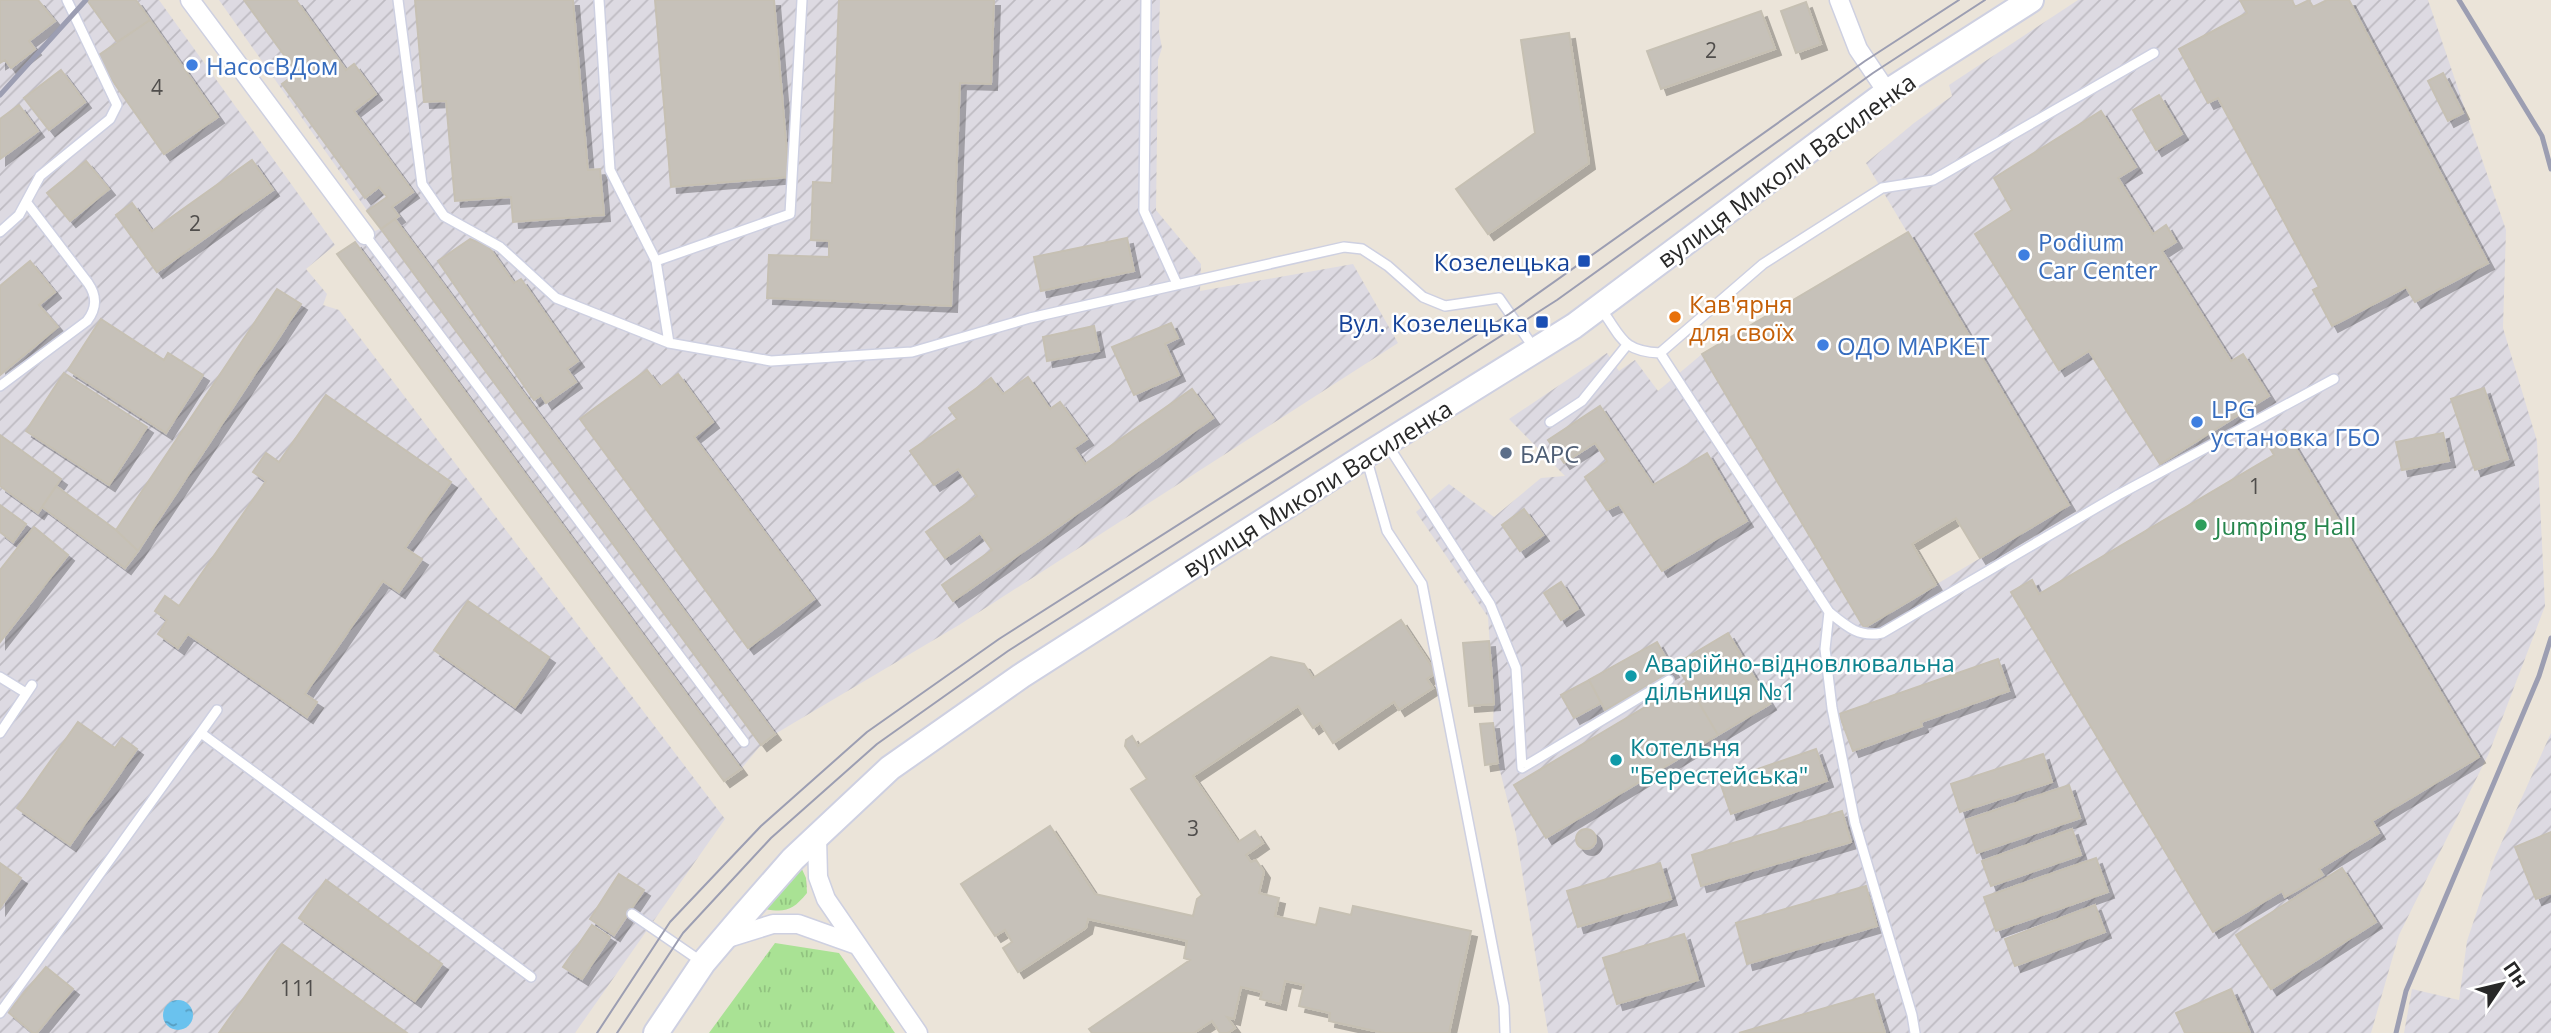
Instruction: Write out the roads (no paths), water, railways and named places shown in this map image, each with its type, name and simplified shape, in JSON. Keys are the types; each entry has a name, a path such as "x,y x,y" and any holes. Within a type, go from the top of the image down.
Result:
{"main road":[{"name":"вулиця Миколи Василенка","path":"656,1033 703,963 793,859 901,760 1021,677 1600,307 1887,92 2031,0"}],"street":[{"path":"190,0 365,235"},
{"path":"1839,0 1858,50 1887,92"},
{"path":"817,837 818,877 826,899 918,1033"},
{"path":"722,941 773,924 798,924 857,944"}],"lane":[{"path":"0,232 27,204 40,176 110,119 117,105 67,0"},
{"path":"398,0 422,184 444,216 500,247 556,298 668,343 771,361 912,352 1030,318 1343,247 1362,249 1388,266 1423,297 1445,306 1499,298 1535,350"},
{"path":"599,0 610,170 656,261 668,343"},
{"path":"656,261 790,214 802,0"},
{"path":"1146,0 1144,211 1177,284"},
{"path":"1600,307 1627,345 1644,352 1660,353 1763,264 1882,188 1933,180 2154,53"},
{"path":"0,386 88,321 95,304 95,295 88,283 27,204"},
{"path":"365,235 744,742"},
{"path":"1550,422 1582,401 1627,345"},
{"path":"1660,353 1829,612 1853,632 1870,636 1882,633 2118,495 2334,379"},
{"path":"1376,449 1490,604 1516,668 1522,768 1669,680"},
{"path":"1376,449 1387,531 1422,584 1501,992 1505,1033"},
{"path":"1829,612 1825,649 1832,708 1855,823 1915,1033"},
{"path":"0,677 29,689 0,733"},
{"path":"0,1013 218,710"},
{"path":"201,733 531,978"},
{"path":"632,914 703,963"}],"water":[{"path":"178,1000 189,1004 193,1015 189,1026 178,1030 167,1026 163,1015 167,1004"}],"tram line":[{"path":"597,1033 670,922 761,826 867,732 999,639 1509,314 1865,61 1959,0"},
{"path":"617,1033 683,933 771,838 877,744 1008,651 1557,300 1873,73 1985,0"}],"railway":[{"path":"0,95 86,0"},
{"path":"2459,0 2542,136 2551,169"},
{"path":"2396,1033 2406,991 2539,676 2551,638"}],"place":[{"name":"НасосВДом","path":"192,65"},
{"name":"Podium Car Center","path":"2024,255"},
{"name":"Козелецька","path":"1584,261"},
{"name":"Кав'ярня для своїх","path":"1675,317"},
{"name":"Вул. Козелецька","path":"1542,322"},
{"name":"ОДО МАРКЕТ","path":"1823,345"},
{"name":"LPG установка ГБО","path":"2197,422"},
{"name":"БАРС","path":"1506,453"},
{"name":"Jumping Hall","path":"2201,525"},
{"name":"Аварійно-відновлювальна дільниця №1","path":"1631,676"},
{"name":"Котельня \"Берестейська\"","path":"1616,760"}]}
